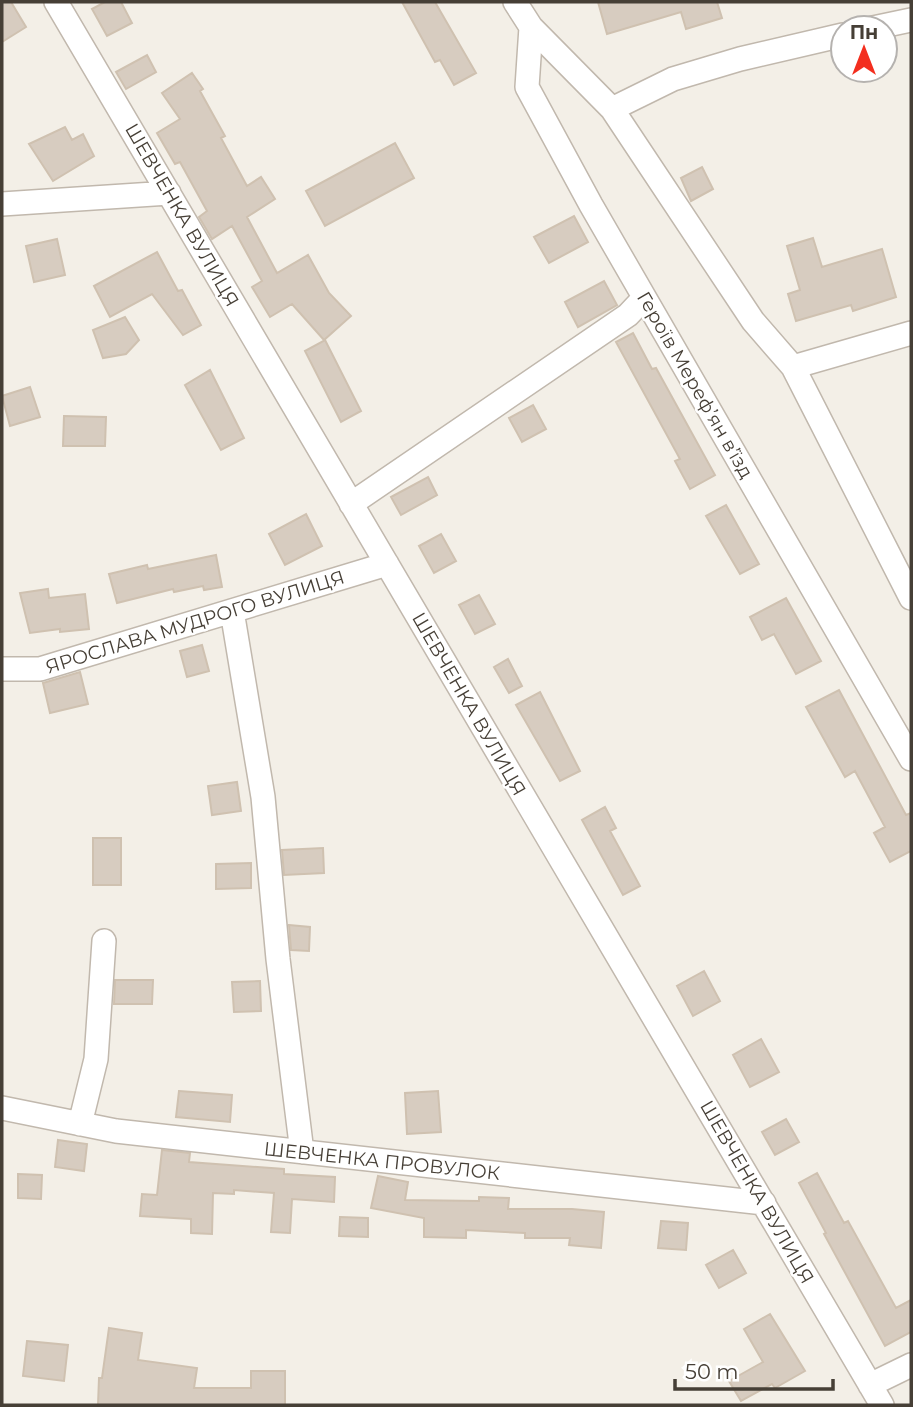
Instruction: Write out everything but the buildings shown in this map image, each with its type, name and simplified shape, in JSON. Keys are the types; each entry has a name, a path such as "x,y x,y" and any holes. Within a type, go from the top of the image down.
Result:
{"street":[{"name":"ШЕВЧЕНКА ВУЛИЦЯ","path":"56,2 882,1405"},
{"path":"515,2 531,27 612,108 753,321 793,367 911,598"},
{"name":"Героїв Мерефʼян вʼїзд","path":"531,27 527,88 644,298 911,759"},
{"path":"612,108 673,79 740,59 829,38"},
{"path":"2,204 169,193"},
{"path":"351,504 628,315 644,298"},
{"path":"793,367 911,333"},
{"name":"ЯРОСЛАВА МУДРОГО ВУЛИЦЯ","path":"2,669 40,669 387,564"},
{"path":"232,611 262,797 278,959 302,1152"},
{"path":"80,1124 96,1059 104,941"},
{"name":"ШЕВЧЕНКА ПРОВУЛОК","path":"2,1108 116,1131 764,1203"},
{"path":"870,1385 911,1365"}]}
